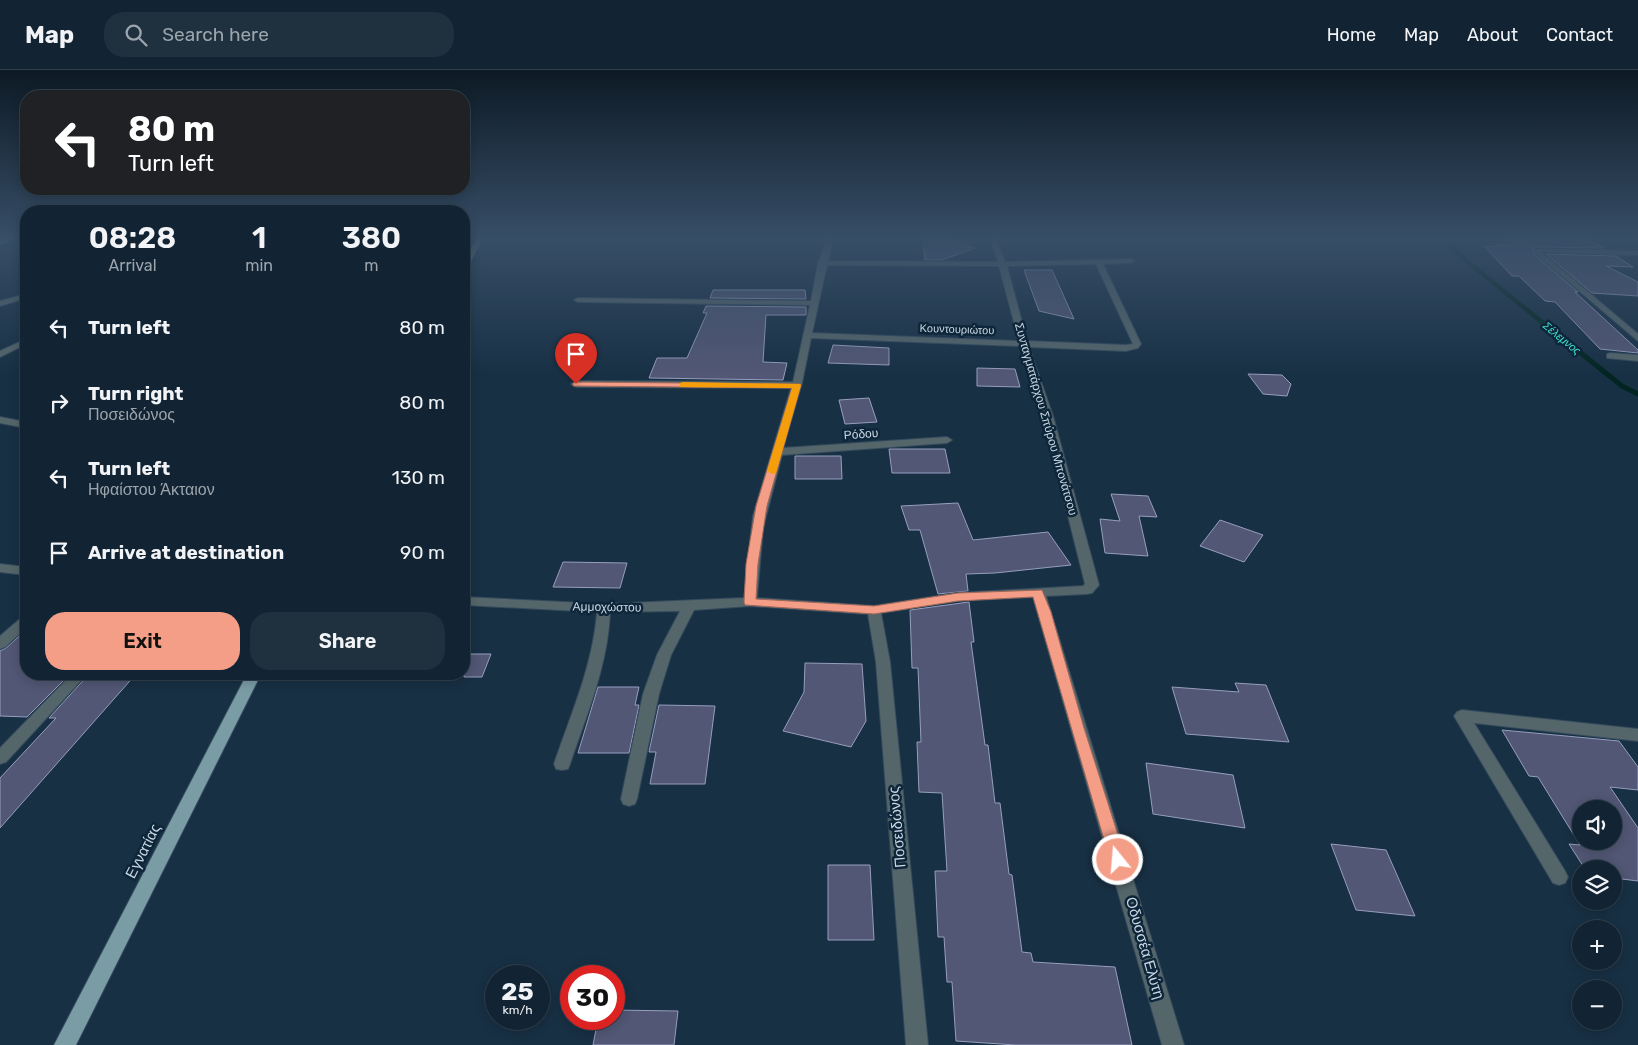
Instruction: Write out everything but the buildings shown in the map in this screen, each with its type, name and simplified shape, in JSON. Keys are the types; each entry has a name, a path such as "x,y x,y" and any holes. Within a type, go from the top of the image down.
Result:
{"main road":[{"name":"Εγνατίας","path":"65,1045 251,680"}],"street":[{"path":"750,602 752,564 762,506 809,335 818,284"},
{"name":"Συνταγματάρχου Σπύρου Μπονάτσου","path":"750,602 874,610 958,597 1086,590 1092,585 1048,416 1022,342 1008,284"},
{"name":"Κουντουριώτου","path":"809,335 1022,342 1126,348 1135,346 1137,344 1109,284"},
{"path":"1574,284 1638,338"},
{"path":"0,304 20,298"},
{"path":"578,300 814,303"},
{"path":"0,354 20,344"},
{"path":"1610,356 1638,358"},
{"path":"576,384 796,385"},
{"path":"0,420 20,424"},
{"name":"Ρόδου","path":"778,452 947,440"},
{"path":"0,568 20,570"},
{"name":"Οδυσσέα Ελύτη","path":"1038,593 1173,1045"},
{"name":"Αμμοχώστου","path":"470,601 604,608 750,602"},
{"path":"629,799 654,687 664,655 689,606"},
{"path":"562,764 592,680 602,638 604,608"},
{"name":"Ποσειδώνος","path":"874,610 883,662 917,1045"},
{"path":"0,644 20,626"},
{"path":"0,758 74,680"},
{"path":"1559,877 1462,716 1638,735"}],"waterway":[{"name":"Σέλεμνος","path":"1496,284 1558,335"},
{"name":"Σέλεμνος","path":"1557,334 1622,386 1638,394"}],"slow traffic":[{"path":"683,385 796,385 772,471"}],"route":[{"path":"576,384 796,385 762,506 752,564 750,602 874,610 958,597 1038,593 1118,860"}]}
